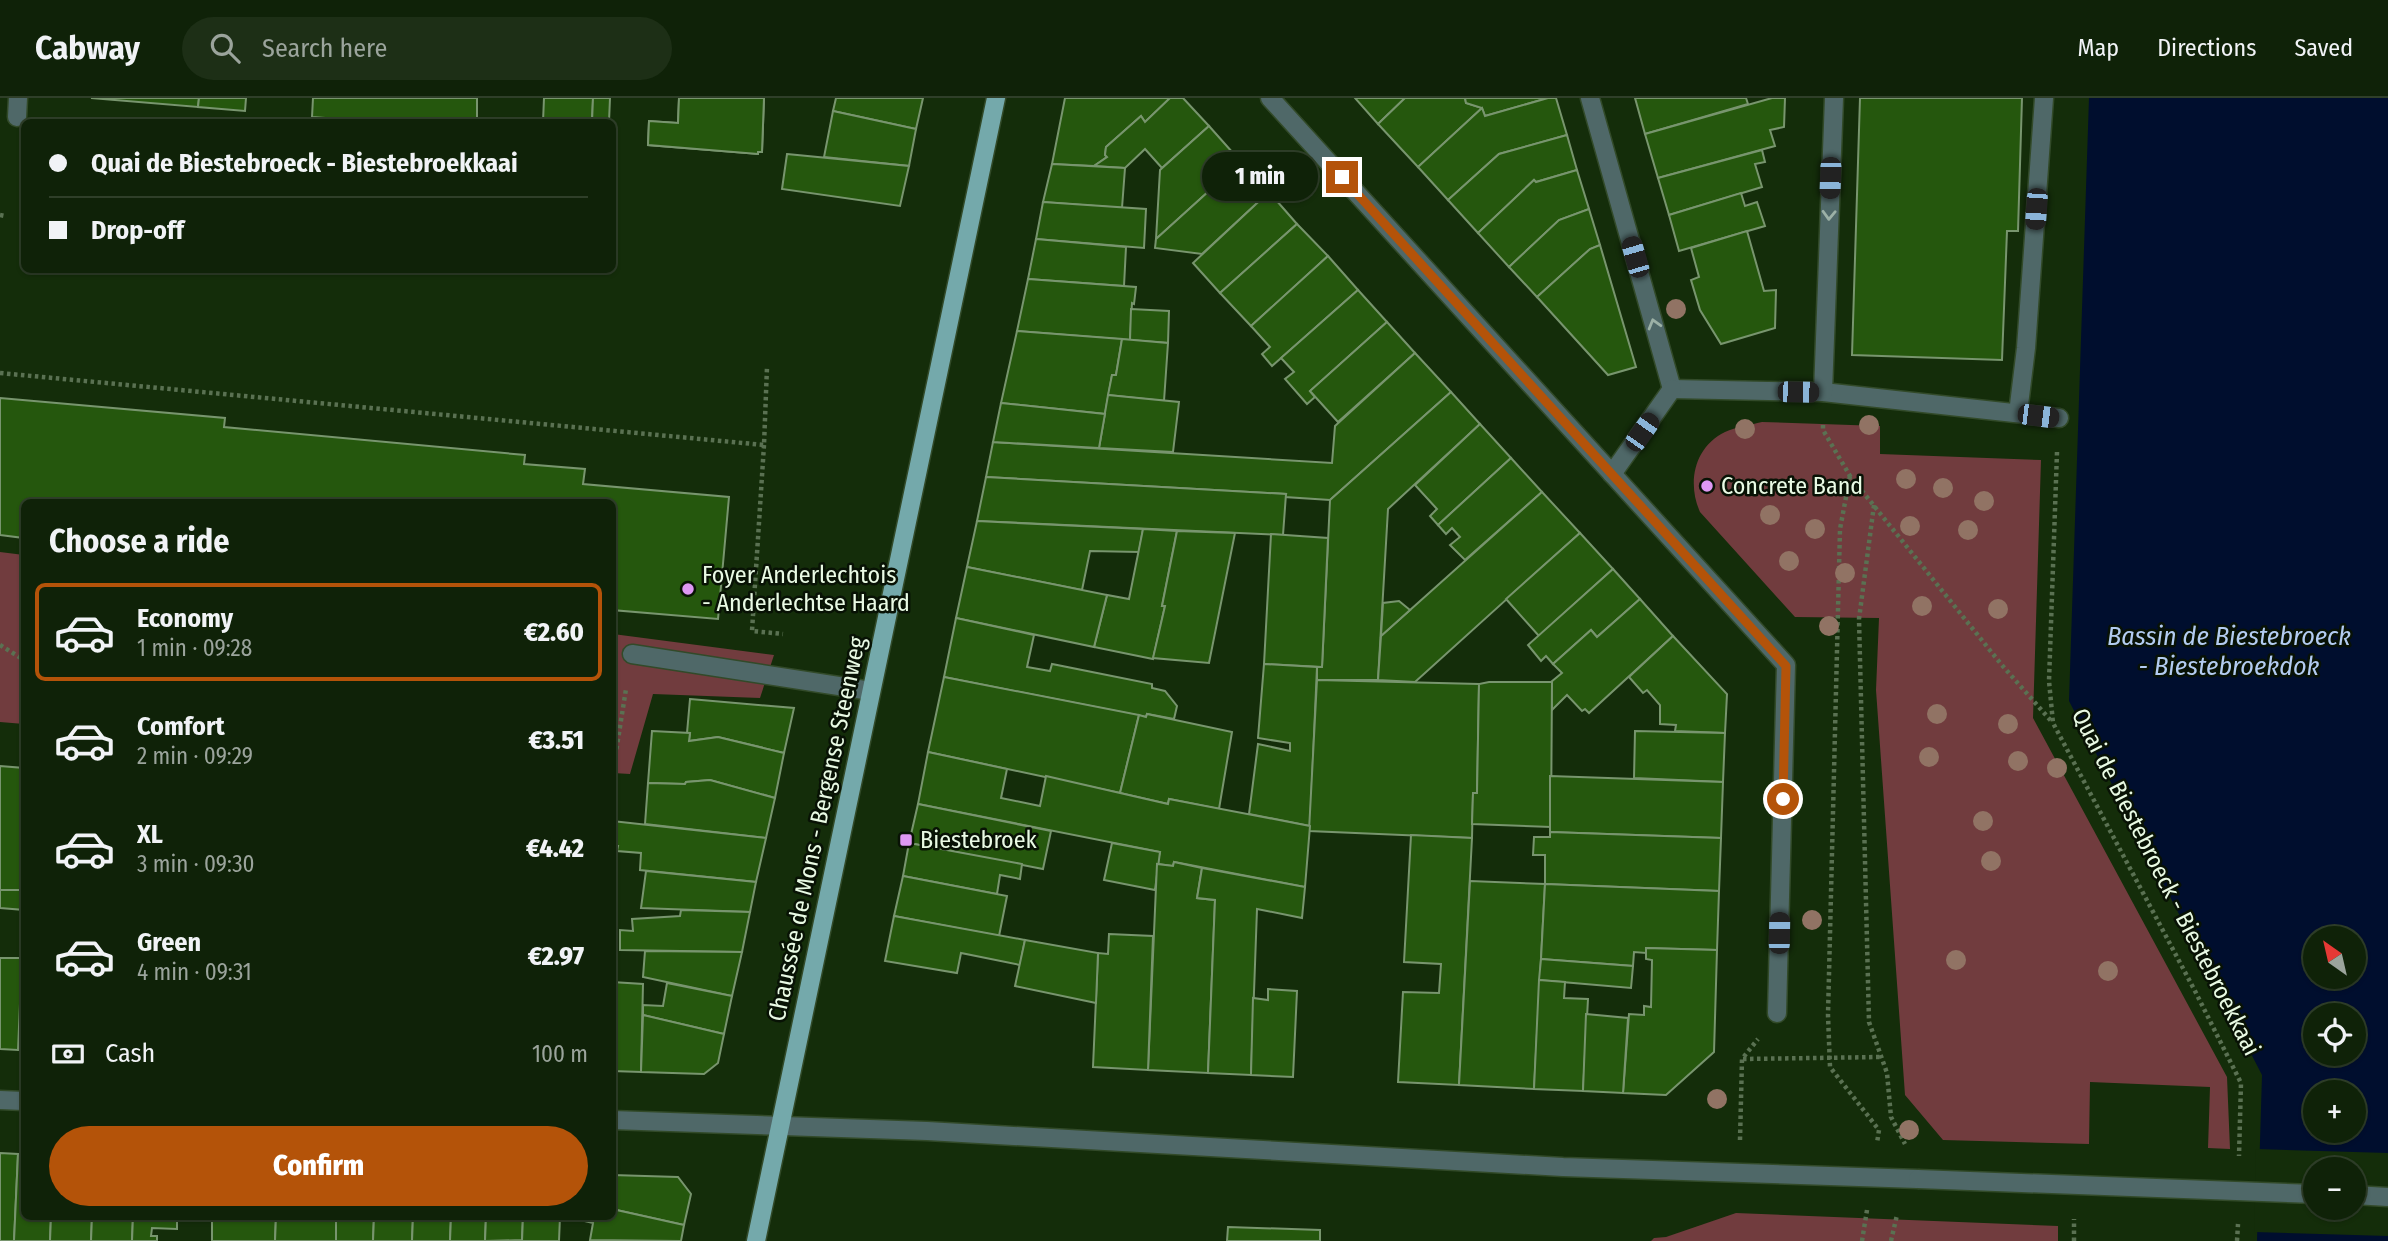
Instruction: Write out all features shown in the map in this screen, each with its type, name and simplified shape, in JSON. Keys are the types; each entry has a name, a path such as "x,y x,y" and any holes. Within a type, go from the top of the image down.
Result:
{"main road":[{"name":"Chaussée de Mons - Bergense Steenweg","path":"757,1241 996,98"}],"street":[{"path":"17,117 18,98"},
{"path":"1270,98 1786,666 1777,1013"},
{"path":"1590,98 1672,389"},
{"path":"1823,392 1833,98"},
{"path":"2018,413 2026,348 2044,98"},
{"path":"1612,474 1672,389"},
{"path":"1672,389 1823,392 2059,418"},
{"path":"632,654 872,691"},
{"path":"0,1100 21,1101"},
{"path":"616,1120 941,1132 1563,1167 2303,1194"},
{"path":"2366,1195 2388,1196"}],"path":[{"path":"767,366 752,631 783,634"},
{"path":"0,373 764,445"},
{"path":"1823,392 1823,430 1850,476 2001,664 2053,723"},
{"name":"Quai de Biestebroeck - Biestebroekkaai","path":"2059,418 2049,681 2053,723 2241,1083 2239,1162"},
{"path":"1850,476 1840,529 1829,1058 1830,1067 1870,1118"},
{"path":"1874,505 1859,619 1869,1022 1887,1073 1891,1116 1906,1146 1905,1152"},
{"path":"0,645 21,658"},
{"path":"616,752 625,693"},
{"path":"1740,1172 1742,1059 1777,1013"},
{"path":"1742,1059 1882,1058"},
{"path":"1891,1241 1897,1215"},
{"path":"2237,1241 2238,1215"},
{"path":"2074,1226 2074,1241"}],"shaded area":[{"path":"1762,422 1880,426 1880,454 2041,460 2033,718 2227,1077 2230,1149 2208,1148 2210,1087 2090,1082 2089,1144 1943,1140 1905,1095 1876,690 1879,618 1795,617 1700,512 1696,501 1696,467 1706,447 1725,432"},
{"path":"0,552 21,555 21,724 0,722"},
{"path":"616,634 774,655 760,698 653,694 630,774 616,773"},
{"path":"1736,1213 2058,1226 2058,1241 1651,1241"}],"water":[{"name":"Bassin de Biestebroeck - Biestebroekdok","path":"2089,98 2388,98 2388,1241 2257,1241 2262,1075 2069,701"}],"pier":[{"path":"2256,1149 2388,1153 2388,1236 2254,1232"}],"building":[{"path":"91,98 199,98 198,107"},
{"path":"199,98 246,98 245,111 198,107"},
{"path":"313,98 477,98 477,119 312,117"},
{"path":"544,98 593,98 592,119 543,119"},
{"path":"593,98 610,98 609,119 592,119"},
{"path":"679,98 764,98 762,152 758,154 648,145 649,121 678,123"},
{"path":"679,98 764,98 762,152 758,154 648,145 649,121 678,123"},
{"path":"836,98 923,98 916,129 833,111"},
{"path":"1065,98 1170,98 1145,122 1141,116 1106,147 1107,157 1094,166 1052,164"},
{"path":"1170,98 1183,98 1209,126 1162,168 1145,149 1125,168 1094,166 1107,157 1106,147 1141,116 1145,122"},
{"path":"1355,98 1405,98 1378,124"},
{"path":"1405,98 1465,98 1466,103 1482,108 1418,167 1378,124"},
{"path":"1465,98 1548,98 1485,116 1482,108 1466,103"},
{"path":"1556,98 1567,135 1499,154 1448,200 1418,167 1482,108 1485,116"},
{"path":"1635,98 1746,98 1748,104 1645,134"},
{"path":"1772,98 1785,98 1784,127 1770,130 1775,146 1658,178 1645,134"},
{"path":"1860,98 2022,98 2018,231 2007,231 2002,360 1852,355"},
{"path":"833,111 916,129 909,166 824,157"},
{"path":"1209,126 1241,162 1156,239 1160,170"},
{"path":"1567,135 1577,170 1536,182 1534,180 1478,233 1448,200 1499,154"},
{"path":"1762,150 1765,162 1755,164 1762,187 1669,215 1658,178"},
{"path":"787,154 909,166 900,206 782,189"},
{"path":"1241,162 1269,192 1202,254 1155,248 1156,239"},
{"path":"1052,164 1125,168 1122,208 1043,202"},
{"path":"1577,170 1589,209 1559,220 1509,267 1478,233 1534,180 1536,182"},
{"path":"1269,192 1297,224 1220,293 1193,263"},
{"path":"1741,193 1745,206 1757,202 1765,226 1679,251 1669,215"},
{"path":"1043,202 1146,209 1144,248 1036,239"},
{"path":"1589,209 1600,245 1590,249 1537,297 1509,267 1559,220"},
{"path":"1297,224 1328,256 1251,326 1220,293"},
{"path":"1747,231 1764,291 1776,290 1775,328 1721,344 1700,310 1691,280 1699,277 1691,248"},
{"path":"1036,239 1126,247 1124,286 1028,279"},
{"path":"1600,245 1636,367 1608,375 1537,297 1590,249"},
{"path":"1328,256 1358,290 1272,366 1262,354 1270,347 1251,326"},
{"path":"1028,279 1136,287 1134,304 1132,303 1130,340 1017,331"},
{"path":"1358,290 1387,322 1310,391 1315,397 1307,404 1285,379 1294,372 1281,358"},
{"path":"1131,309 1169,311 1168,343 1130,340"},
{"path":"1387,322 1415,353 1338,422 1310,391"},
{"path":"1017,331 1122,339 1116,375 1112,375 1105,414 1001,403"},
{"path":"1122,339 1168,343 1164,401 1108,395 1112,375 1116,375"},
{"path":"1415,353 1451,392 1330,500 1285,497 1286,494 986,477 993,442 1332,463 1335,426"},
{"path":"1451,392 1480,424 1388,509 1378,680 1317,680 1317,667 1322,667 1330,500"},
{"path":"1108,395 1179,402 1173,452 1099,448"},
{"path":"0,398 225,418 224,427 525,455 524,464 585,469 583,484 729,497 718,619 616,610 616,499 21,499 21,538 0,535"},
{"path":"1001,403 1105,414 1099,448 993,442"},
{"path":"1480,424 1511,458 1438,525 1430,516 1437,509 1415,485"},
{"path":"1511,458 1542,492 1465,560 1450,545 1460,537 1452,528 1446,534 1438,525"},
{"path":"986,477 1286,494 1283,535 977,521"},
{"path":"1542,492 1580,533 1415,682 1378,680 1381,636"},
{"path":"977,521 1143,529 1139,552 1090,551 1082,590 967,567"},
{"path":"1143,529 1177,531 1153,659 1094,647 1107,595 1129,599"},
{"path":"1177,531 1235,533 1209,663 1153,658 1165,606 1162,606"},
{"path":"1580,533 1613,569 1539,636 1506,599"},
{"path":"1271,534 1328,538 1322,667 1264,664"},
{"path":"967,567 1107,595 1094,647 956,618"},
{"path":"1613,569 1640,599 1597,637 1591,630 1553,664 1546,656 1541,661 1528,645"},
{"path":"1640,599 1673,636 1589,713 1585,709 1582,711 1567,695 1552,710 1551,682 1562,673 1553,664 1591,630 1597,637"},
{"path":"1399,601 1410,610 1381,636 1383,603"},
{"path":"956,618 1034,635 1027,667 1050,671 1052,664 1152,684 1152,688 1165,691 1177,706 1174,719 1147,714 1146,717 944,677"},
{"path":"1673,636 1727,694 1725,733 1675,731 1676,725 1660,724 1660,705 1647,690 1643,693 1629,677"},
{"path":"1264,664 1317,667 1310,826 1249,814 1258,744 1290,751 1290,743 1258,738"},
{"path":"944,677 1139,715 1120,793 928,752"},
{"path":"1317,680 1479,684 1477,793 1473,793 1472,838 1309,831"},
{"path":"1552,682 1551,827 1472,824 1473,793 1477,793 1479,684"},
{"path":"690,699 794,708 784,753 718,737 689,741 690,733 687,733"},
{"path":"1147,714 1232,732 1219,809 1169,799 1168,804 1120,793 1139,715 1146,717"},
{"path":"652,731 690,733 689,741 718,737 784,753 775,798 710,780 685,784 648,783"},
{"path":"1635,731 1725,733 1723,782 1634,778"},
{"path":"928,752 1007,769 1001,798 1040,806 1046,776 1168,804 1169,799 1310,826 1305,887 1174,862 1173,866 1157,864 1160,852 918,804"},
{"path":"0,766 21,768 21,890 0,890"},
{"path":"1550,776 1723,782 1721,838 1550,832"},
{"path":"710,780 775,798 766,838 645,824 648,783 685,784"},
{"path":"918,804 1051,831 1043,869 909,843"},
{"path":"616,821 766,838 756,882 640,870 641,853 617,851"},
{"path":"1550,832 1721,838 1719,891 1545,884 1545,855 1533,855 1534,837 1550,837"},
{"path":"1411,835 1472,838 1459,1085 1398,1082 1403,992 1439,993 1441,964 1404,962"},
{"path":"909,843 1022,864 1020,879 1000,875 997,894 903,876"},
{"path":"1112,843 1160,852 1155,890 1104,880"},
{"path":"1174,862 1202,868 1197,898 1215,900 1208,1073 1148,1070 1157,864 1173,866"},
{"path":"1202,868 1305,887 1302,918 1257,909 1251,1075 1208,1073 1215,900 1197,898"},
{"path":"646,871 756,882 750,912 641,908"},
{"path":"903,876 1007,896 999,936 894,916"},
{"path":"1470,881 1545,884 1534,1089 1459,1085"},
{"path":"1545,884 1719,891 1717,950 1646,948 1646,953 1634,952 1633,966 1541,959"},
{"path":"0,890 21,890 21,910 0,908"},
{"path":"681,910 750,912 742,952 620,950 620,930 633,931 632,919 680,916"},
{"path":"894,916 1025,940 1020,965 961,953 957,973 885,961"},
{"path":"1109,934 1153,936 1148,1070 1093,1067 1098,953 1108,954"},
{"path":"1025,940 1098,953 1096,1003 1015,986"},
{"path":"1646,948 1717,950 1714,1052 1666,1095 1623,1093 1629,1014 1644,1015 1644,1006 1651,1007 1652,960 1646,959"},
{"path":"645,951 742,952 732,996 643,977"},
{"path":"0,958 21,958 18,1050 0,1049"},
{"path":"1541,959 1633,966 1631,988 1539,980"},
{"path":"1539,980 1565,982 1564,998 1588,999 1583,1091 1534,1089"},
{"path":"616,982 643,984 641,1072 616,1071"},
{"path":"667,983 732,996 724,1034 643,1015 643,1005 663,1006"},
{"path":"1268,989 1297,991 1293,1077 1251,1075 1253,998 1268,1000"},
{"path":"21,991 21,1050 18,1050"},
{"path":"1586,1014 1628,1018 1623,1093 1583,1091"},
{"path":"643,1015 724,1034 718,1063 704,1074 641,1072"},
{"path":"0,1153 18,1154 14,1241 0,1241"},
{"path":"18,1154 21,1154 21,1220 51,1220 50,1241 14,1241"},
{"path":"616,1175 678,1177 691,1194 684,1225 616,1210"},
{"path":"616,1210 684,1225 681,1241 590,1240 593,1223 580,1220 616,1220"},
{"path":"51,1220 92,1220 91,1241 50,1241"},
{"path":"92,1220 133,1220 132,1241 91,1241"},
{"path":"133,1220 177,1220 177,1229 152,1228 151,1236 157,1236 157,1241 132,1241"},
{"path":"212,1220 276,1220 275,1241 212,1241"},
{"path":"276,1220 336,1220 336,1241 275,1241"},
{"path":"336,1220 374,1220 373,1241 336,1241"},
{"path":"374,1220 413,1220 412,1241 373,1241"},
{"path":"413,1220 451,1220 450,1241 412,1241"},
{"path":"451,1220 486,1220 485,1241 450,1241"},
{"path":"486,1220 523,1220 522,1240 485,1241"},
{"path":"523,1220 560,1220 559,1241 522,1241"},
{"path":"1228,1227 1320,1230 1320,1241 1227,1241"}],"place":[{"name":"Concrete Band","path":"1707,486"},
{"name":"Foyer Anderlechtois - Anderlechtse Haard","path":"688,589"},
{"name":"Biestebroek","path":"906,840"}],"route":[{"path":"1342,177 1786,666 1783,799"}]}
